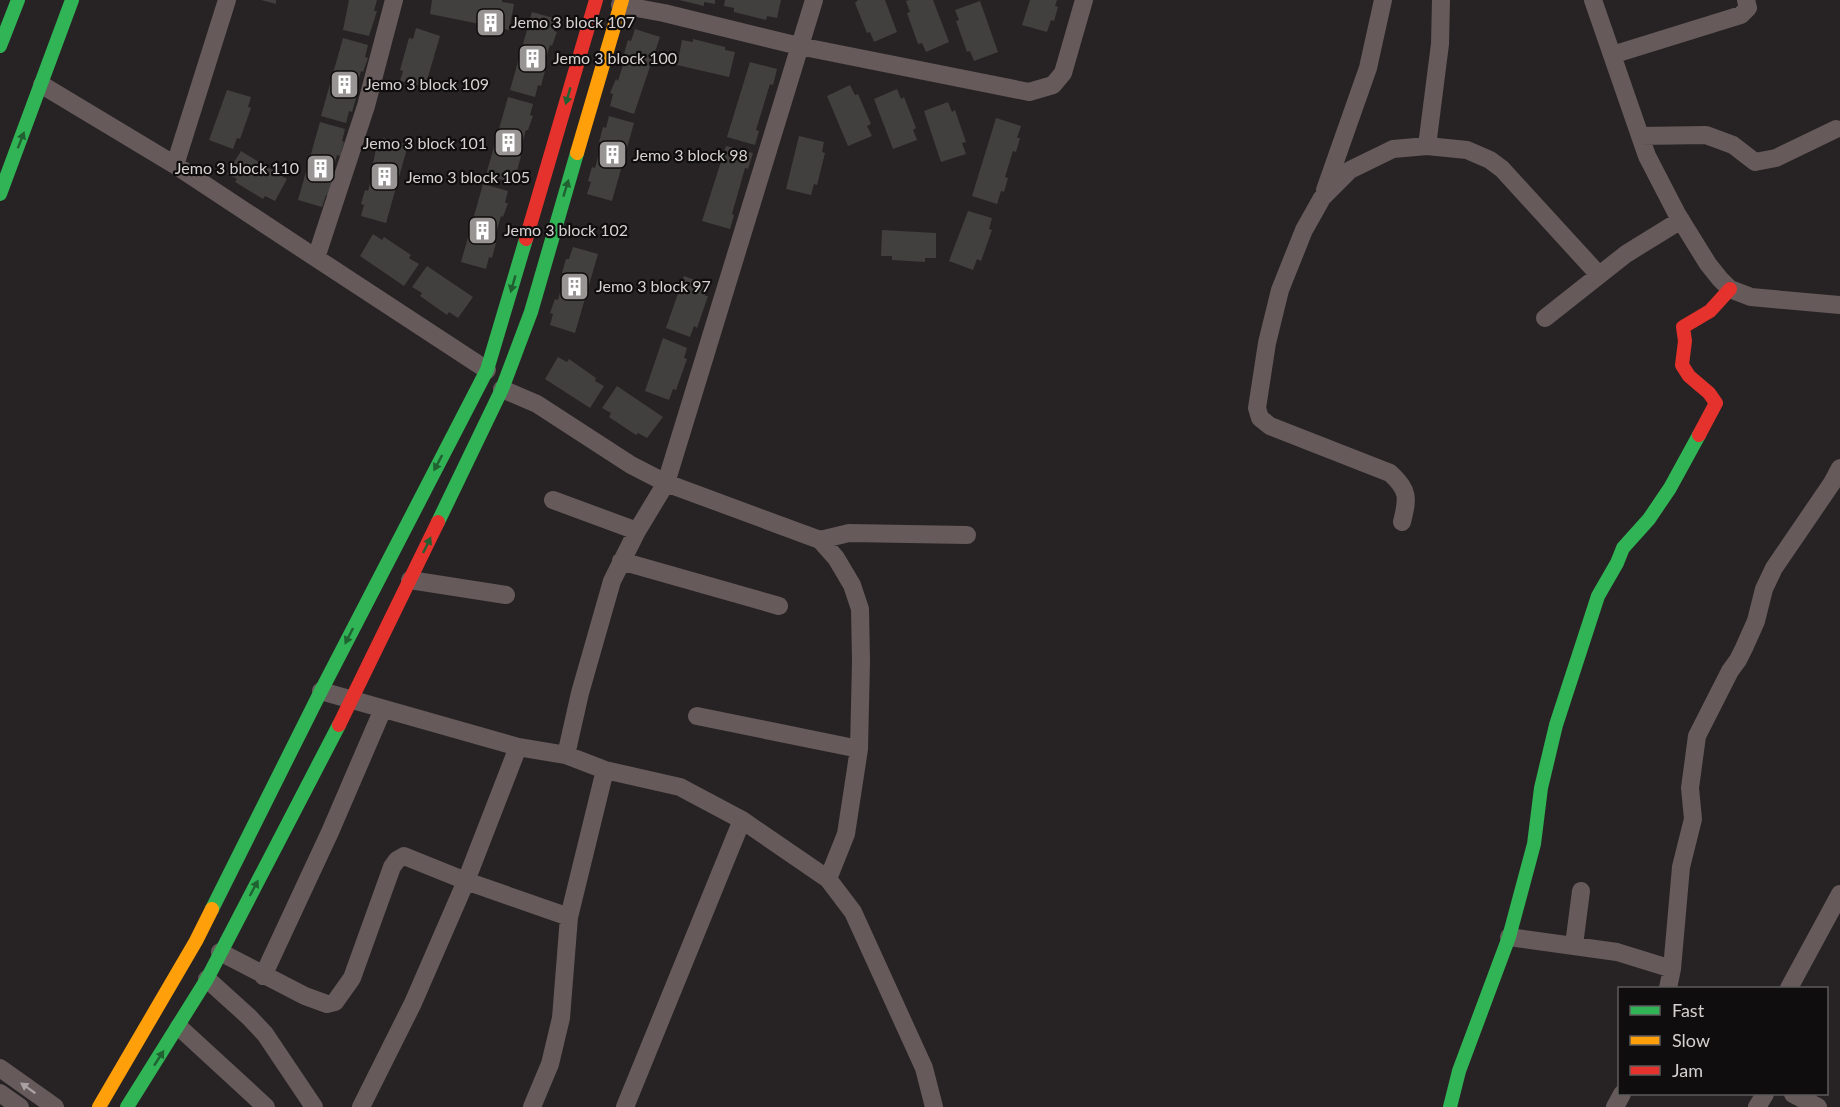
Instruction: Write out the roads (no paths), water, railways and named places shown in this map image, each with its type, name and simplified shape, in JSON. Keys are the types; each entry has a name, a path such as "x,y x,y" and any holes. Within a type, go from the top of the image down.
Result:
{"street":[{"path":"0,46 18,0"},
{"path":"0,194 72,0"},
{"path":"175,165 227,0"},
{"path":"316,258 366,106 394,0"},
{"path":"99,1107 196,940 321,691 487,370 596,0"},
{"path":"567,755 580,693 612,582 637,531 666,483 814,0"},
{"path":"127,1107 207,979 352,700 502,389 531,312 621,3 799,46 1029,93 1053,86 1063,73 1084,0"},
{"path":"1383,0 1368,68 1343,142 1322,198 1304,230 1280,290 1267,343 1257,408 1260,418 1270,426 1390,473 1402,484 1407,502 1402,522"},
{"path":"1427,146 1440,44 1441,0"},
{"path":"1593,0 1647,156 1681,220 1708,264 1730,289 1751,297 1840,305"},
{"path":"1612,55 1741,15 1748,8 1746,0"},
{"path":"42,85 175,165 487,370"},
{"path":"1640,136 1706,135 1733,145 1755,162 1776,158 1836,129"},
{"path":"1322,198 1350,170 1393,149 1427,146 1467,150 1490,160 1502,169 1599,276"},
{"path":"1545,318 1626,254 1681,220"},
{"path":"1450,1107 1459,1071 1509,937 1534,844 1541,788 1556,725 1598,596 1623,548 1649,519 1670,489 1716,403 1714,398 1683,369 1681,362 1685,343 1683,327 1710,311 1730,289"},
{"path":"506,307 531,312"},
{"path":"502,389 537,404 631,465 666,483 820,540 836,558 852,585 860,609 859,749 846,834 828,879"},
{"path":"1668,987 1672,969 1681,867 1693,819 1690,788 1697,736 1730,670 1744,648 1756,621 1764,588 1774,568 1840,468"},
{"path":"553,500 637,531"},
{"path":"820,540 849,533 968,535"},
{"path":"621,561 779,606"},
{"path":"410,580 506,595"},
{"path":"321,691 518,747 567,755 605,770 680,787 742,820 828,879 852,912 924,1068 934,1107"},
{"path":"263,976 330,832 383,709"},
{"path":"697,716 859,749"},
{"path":"361,1107 413,1002 466,881 518,747"},
{"path":"532,1107 550,1064 561,1018 569,917 605,770"},
{"path":"625,1107 742,820"},
{"path":"220,952 305,996 327,1004 335,1002 352,978 397,860 404,856 466,881 569,917"},
{"path":"1574,945 1581,891"},
{"path":"1790,987 1840,894"},
{"path":"1509,937 1617,952 1672,969"},
{"path":"207,979 265,1034 314,1107"},
{"path":"179,1027 266,1107"},
{"path":"0,1068 55,1107"},
{"path":"0,1093 20,1107"},
{"path":"1795,1095 1818,1107"}],"place":[{"name":"Jemo 3 block 107","path":"490,22"},
{"name":"Jemo 3 block 100","path":"532,58"},
{"name":"Jemo 3 block 109","path":"344,84"},
{"name":"Jemo 3 block 101","path":"508,143"},
{"name":"Jemo 3 block 98","path":"612,155"},
{"name":"Jemo 3 block 110","path":"320,168"},
{"name":"Jemo 3 block 105","path":"385,177"},
{"name":"Jemo 3 block 102","path":"483,230"},
{"name":"Jemo 3 block 97","path":"575,286"}]}
